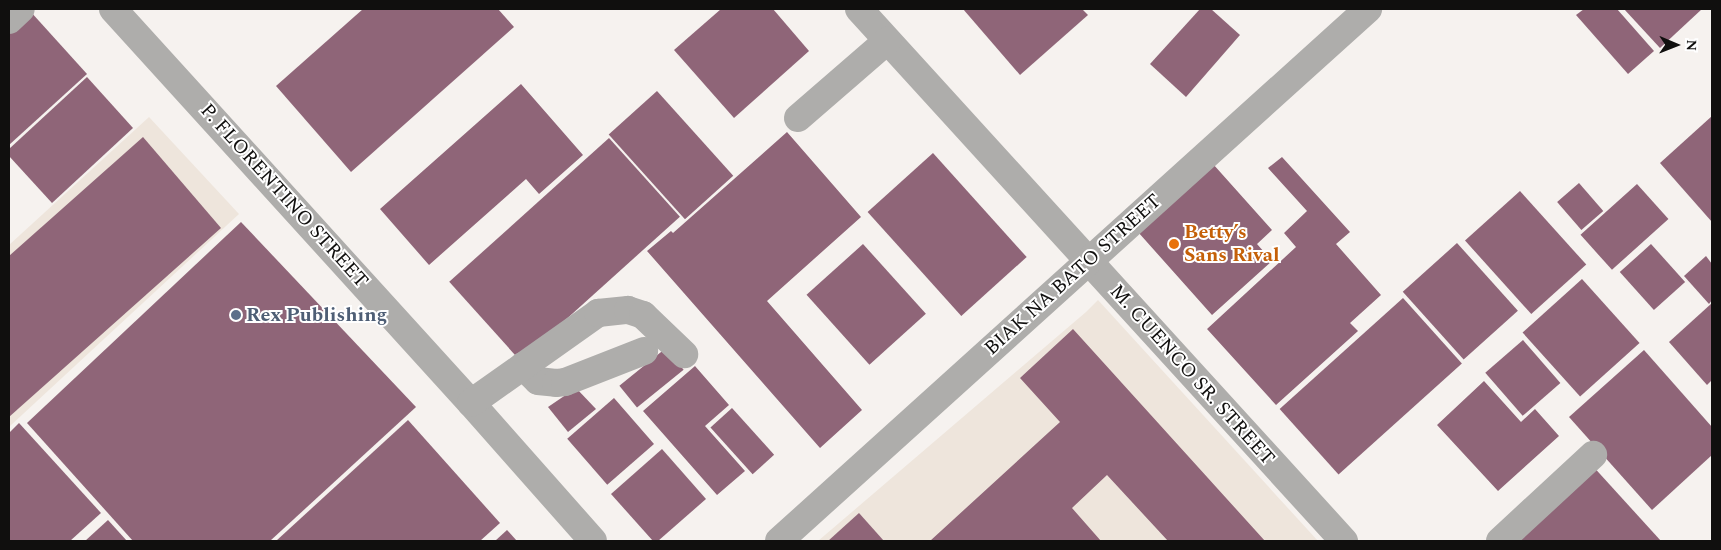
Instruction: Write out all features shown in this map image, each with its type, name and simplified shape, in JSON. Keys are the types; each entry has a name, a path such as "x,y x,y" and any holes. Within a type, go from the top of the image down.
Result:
{"street":[{"path":"9,20 21,9"},
{"name":"P. FLORENTINO STREET","path":"113,9 472,403 593,541"},
{"name":"M. CUENCO SR. STREET","path":"859,9 1344,541"},
{"name":"BIAK NA BATO STREET","path":"779,541 1368,9"},
{"path":"798,118 887,41"},
{"path":"472,403 598,313 616,310 643,315 684,354"},
{"path":"523,366 538,381 556,384 644,351"},
{"path":"1500,541 1593,455"}],"shaded area":[{"path":"149,117 239,214 9,427 9,245"},
{"path":"1098,300 1318,541 818,541 1086,312"}],"building":[{"path":"363,9 498,9 514,27 351,172 276,86"},
{"path":"721,9 773,9 809,51 734,118 674,50"},
{"path":"963,9 1082,9 1088,15 1020,75"},
{"path":"1200,9 1211,9 1240,35 1186,97 1150,64"},
{"path":"1584,9 1617,9 1654,51 1628,74 1576,15"},
{"path":"1624,9 1702,9 1660,48"},
{"path":"30,11 87,74 9,145 9,31"},
{"path":"87,77 133,128 52,203 9,156 9,149"},
{"path":"521,84 583,155 539,194 526,179 429,265 380,209"},
{"path":"657,91 733,176 685,219 609,134"},
{"path":"1712,116 1712,222 1660,163"},
{"path":"787,132 861,217 767,301 862,410 820,448 647,251 671,231 673,233"},
{"path":"143,137 221,228 9,417 9,256"},
{"path":"609,138 680,217 520,361 449,282"},
{"path":"933,153 1027,257 961,316 868,212"},
{"path":"1282,157 1350,232 1336,244 1381,295 1350,323 1358,331 1276,405 1207,329 1296,247 1284,233 1307,211 1268,168"},
{"path":"1213,164 1272,230 1257,244 1272,261 1212,315 1138,232"},
{"path":"1579,183 1603,211 1581,230 1557,202"},
{"path":"1637,184 1668,219 1612,270 1581,235"},
{"path":"1520,191 1586,265 1531,314 1465,241"},
{"name":"Rex Publishing","path":"241,222 416,407 270,541 133,541 27,423"},
{"path":"1457,243 1518,311 1464,359 1403,292"},
{"path":"863,244 926,314 869,365 807,295"},
{"path":"1651,244 1685,282 1654,310 1620,272"},
{"path":"1706,256 1712,264 1712,300 1709,304 1684,276"},
{"path":"1582,279 1640,343 1580,396 1523,333"},
{"path":"1403,298 1462,363 1339,474 1280,409"},
{"path":"1712,303 1712,380 1707,385 1669,342"},
{"path":"1073,329 1265,541 1168,541 1107,475 1072,508 1101,541 930,541 1060,422 1020,378"},
{"path":"1523,340 1560,383 1523,416 1485,373"},
{"path":"666,348 684,370 637,408 619,386"},
{"path":"1644,350 1712,427 1712,455 1652,510 1569,417"},
{"path":"695,366 729,405 705,426 745,471 717,495 643,411"},
{"path":"1484,381 1521,422 1535,409 1559,436 1498,491 1437,425"},
{"path":"576,388 596,409 568,432 548,407"},
{"path":"614,398 654,444 607,485 567,439"},
{"path":"732,408 774,455 753,474 710,427"},
{"path":"408,420 500,523 480,541 276,541"},
{"path":"19,423 101,513 70,541 9,541 9,433"},
{"path":"662,449 706,499 658,541 653,541 611,494"},
{"path":"1590,463 1661,541 1509,541"},
{"path":"859,513 884,541 828,541"},
{"path":"108,520 127,541 85,541"},
{"path":"507,530 517,541 495,541"}],"place":[{"name":"Betty’s Sans Rival","path":"1174,244"},
{"name":"Rex Publishing","path":"236,315"}]}
